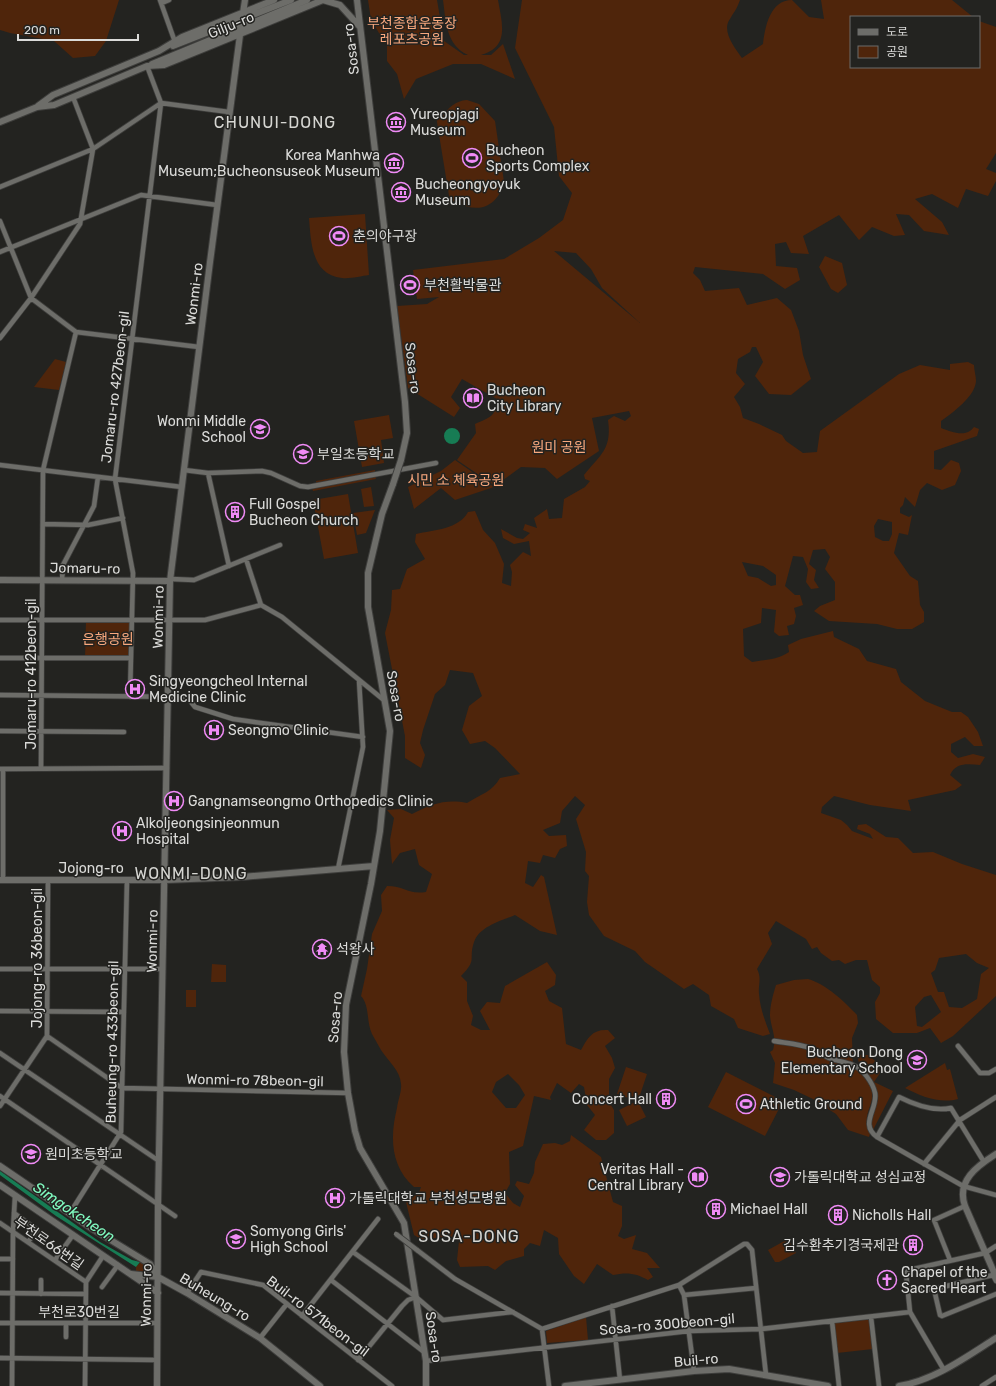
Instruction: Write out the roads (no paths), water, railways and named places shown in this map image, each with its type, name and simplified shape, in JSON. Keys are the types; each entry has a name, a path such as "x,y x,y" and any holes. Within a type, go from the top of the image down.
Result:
{"street":[{"path":"169,0 161,2 175,42"},
{"path":"243,13 245,0"},
{"name":"Gilju-ro","path":"159,51 175,42 274,0"},
{"name":"Gilju-ro","path":"0,122 37,107 53,95 159,51 291,0"},
{"name":"Gilju-ro","path":"37,107 54,105 307,0"},
{"path":"323,0 340,4 360,28"},
{"name":"Gilju-ro","path":"147,66 164,65 240,35 316,1 323,0"},
{"name":"Sosa-ro","path":"358,1 405,402 407,433 401,460 382,514 368,573 368,607 390,731 380,831 346,1005 344,1052 354,1131 360,1148 404,1223 426,1360 426,1386"},
{"name":"Wonmi-ro","path":"157,1386 158,1204 171,580 199,347 240,35"},
{"path":"229,39 239,47"},
{"path":"147,66 161,103"},
{"path":"79,85 75,88 75,91 82,93"},
{"path":"0,338 31,298 80,224 93,149 73,97"},
{"path":"0,187 93,149 161,103 230,112"},
{"name":"Jomaru-ro 427beon-gil","path":"130,697 133,581 115,479 161,103"},
{"path":"0,252 141,195 217,205"},
{"path":"0,221 31,298 76,332 199,347"},
{"name":"Jomaru-ro 412beon-gil","path":"41,768 43,470 76,332"},
{"path":"184,470 208,473 262,471 271,473 300,486 308,487 436,463"},
{"path":"0,465 182,487"},
{"path":"208,473 229,566"},
{"path":"62,580 62,565 94,506 98,477"},
{"path":"42,524 85,525 122,518"},
{"path":"171,580 194,580 280,545"},
{"path":"246,559 261,605 282,617 385,701"},
{"name":"Jomaru-ro","path":"0,580 171,580"},
{"path":"0,620 205,620 261,605"},
{"path":"0,658 131,658"},
{"path":"338,869 362,758 363,737 359,680"},
{"path":"0,695 187,697 195,707 233,719 363,737"},
{"path":"0,731 124,732"},
{"path":"1,880 1,768 167,768"},
{"name":"Jojong-ro","path":"1,880 165,880 242,877 374,866"},
{"name":"Jojong-ro 36beon-gil","path":"47,1036 48,880"},
{"name":"Buheung-ro 433beon-gil","path":"70,1214 120,1136 127,880"},
{"path":"0,969 163,969"},
{"path":"0,1011 48,1010 124,1012"},
{"path":"0,1106 2,1098 47,1036 122,1088"},
{"path":"774,1041 808,1047 830,1058 855,1066 874,1088 876,1102 870,1115 869,1124 872,1132 877,1138 963,1186 996,1195"},
{"path":"958,1046 980,1073 989,1073 996,1069"},
{"path":"0,1053 120,1136 159,1161"},
{"name":"Wonmi-ro 78beon-gil","path":"122,1088 348,1093"},
{"path":"877,1138 899,1097 913,1104 924,1107 951,1108 960,1120 984,1162"},
{"path":"924,1164 960,1120 996,1097"},
{"path":"2,1098 175,1216"},
{"path":"996,1154 973,1172 963,1186 962,1194 965,1206 996,1281"},
{"name":"Buheung-ro","path":"0,1166 70,1214 150,1264 158,1277"},
{"name":"Buheung-ro","path":"0,1185 158,1293"},
{"path":"12,1386 13,1231 15,1196"},
{"path":"950,1260 934,1220 965,1206"},
{"path":"14,1213 37,1230 28,1242"},
{"path":"302,1316 378,1219"},
{"name":"부천로66번길","path":"0,1223 86,1282"},
{"path":"396,1234 455,1279 542,1329 679,1285 744,1244 747,1244 752,1250 766,1375"},
{"path":"55,1260 73,1235"},
{"path":"944,1370 910,1312 906,1273 909,1270 985,1253 996,1246"},
{"path":"353,1252 416,1297 443,1320 513,1312"},
{"path":"85,1386 86,1282 103,1256"},
{"path":"0,1259 13,1259"},
{"path":"102,1287 118,1265"},
{"name":"Buil-ro 571beon-gil","path":"187,1292 202,1272 263,1285 286,1305 392,1386"},
{"name":"Buheung-ro","path":"131,1274 158,1277 187,1292 260,1338 320,1386"},
{"path":"908,1290 934,1289 994,1274"},
{"path":"41,1280 41,1294"},
{"path":"331,1280 424,1352"},
{"path":"679,1285 684,1295 694,1371"},
{"path":"684,1295 756,1288"},
{"path":"934,1289 940,1314 942,1316 996,1294"},
{"path":"0,1294 86,1294"},
{"path":"358,1360 408,1300 416,1297"},
{"name":"Buheung-ro","path":"260,1338 286,1305"},
{"path":"612,1306 620,1380"},
{"name":"Sosa-ro 300beon-gil","path":"426,1360 689,1331 761,1329 910,1312"},
{"path":"871,1317 879,1386"},
{"path":"832,1321 839,1386"},
{"name":"부천로30번길","path":"0,1323 157,1324"},
{"path":"66,1323 66,1337"},
{"path":"542,1329 549,1386"},
{"path":"899,1386 920,1381 944,1370 996,1338"},
{"path":"0,1358 157,1360"},
{"name":"Buil-ro","path":"565,1386 694,1371 729,1370 828,1386"},
{"path":"982,1386 996,1377"}],"place":[{"name":"Yureopjagi Museum","path":"396,122"},
{"name":"Bucheon Sports Complex","path":"472,158"},
{"name":"Korea Manhwa Museum;Bucheonsuseok Museum","path":"394,163"},
{"name":"Bucheongyoyuk Museum","path":"401,192"},
{"name":"춘의야구장","path":"339,236"},
{"name":"부천활박물관","path":"410,285"},
{"name":"Bucheon City Library","path":"473,398"},
{"name":"Wonmi Middle School","path":"260,429"},
{"name":"부일초등학교","path":"303,454"},
{"name":"Full Gospel Bucheon Church","path":"235,512"},
{"name":"Singyeongcheol Internal Medicine Clinic","path":"135,689"},
{"name":"Seongmo Clinic","path":"214,730"},
{"name":"Gangnamseongmo Orthopedics Clinic","path":"174,801"},
{"name":"Alkoljeongsinjeonmun Hospital","path":"122,831"},
{"name":"석왕사","path":"322,949"},
{"name":"Bucheon Dong Elementary School","path":"917,1060"},
{"name":"Concert Hall","path":"666,1099"},
{"name":"Athletic Ground","path":"746,1104"},
{"name":"원미초등학교","path":"31,1154"},
{"name":"Veritas Hall - Central Library","path":"698,1177"},
{"name":"가톨릭대학교 성심교정","path":"780,1177"},
{"name":"가톨릭대학교 부천성모병원","path":"335,1198"},
{"name":"Michael Hall","path":"716,1209"},
{"name":"Nicholls Hall","path":"838,1215"},
{"name":"Somyong Girls' High School","path":"236,1239"},
{"name":"김수환추기경국제관","path":"913,1245"},
{"name":"Chapel of the Sacred Heart","path":"887,1280"}],"district":[{"name":"CHUNUI-DONG","path":"275,122"},
{"name":"WONMI-DONG","path":"191,873"},
{"name":"SOSA-DONG","path":"469,1236"}],"park label":[{"name":"부천종합운동장 레포츠공원","path":"412,32"},
{"name":"원미 공원","path":"559,447"},
{"name":"시민 소 체육공원","path":"456,480"},
{"name":"은행공원","path":"108,639"}],"water label":[{"name":"Simgokcheon","path":"74,1212"}]}
